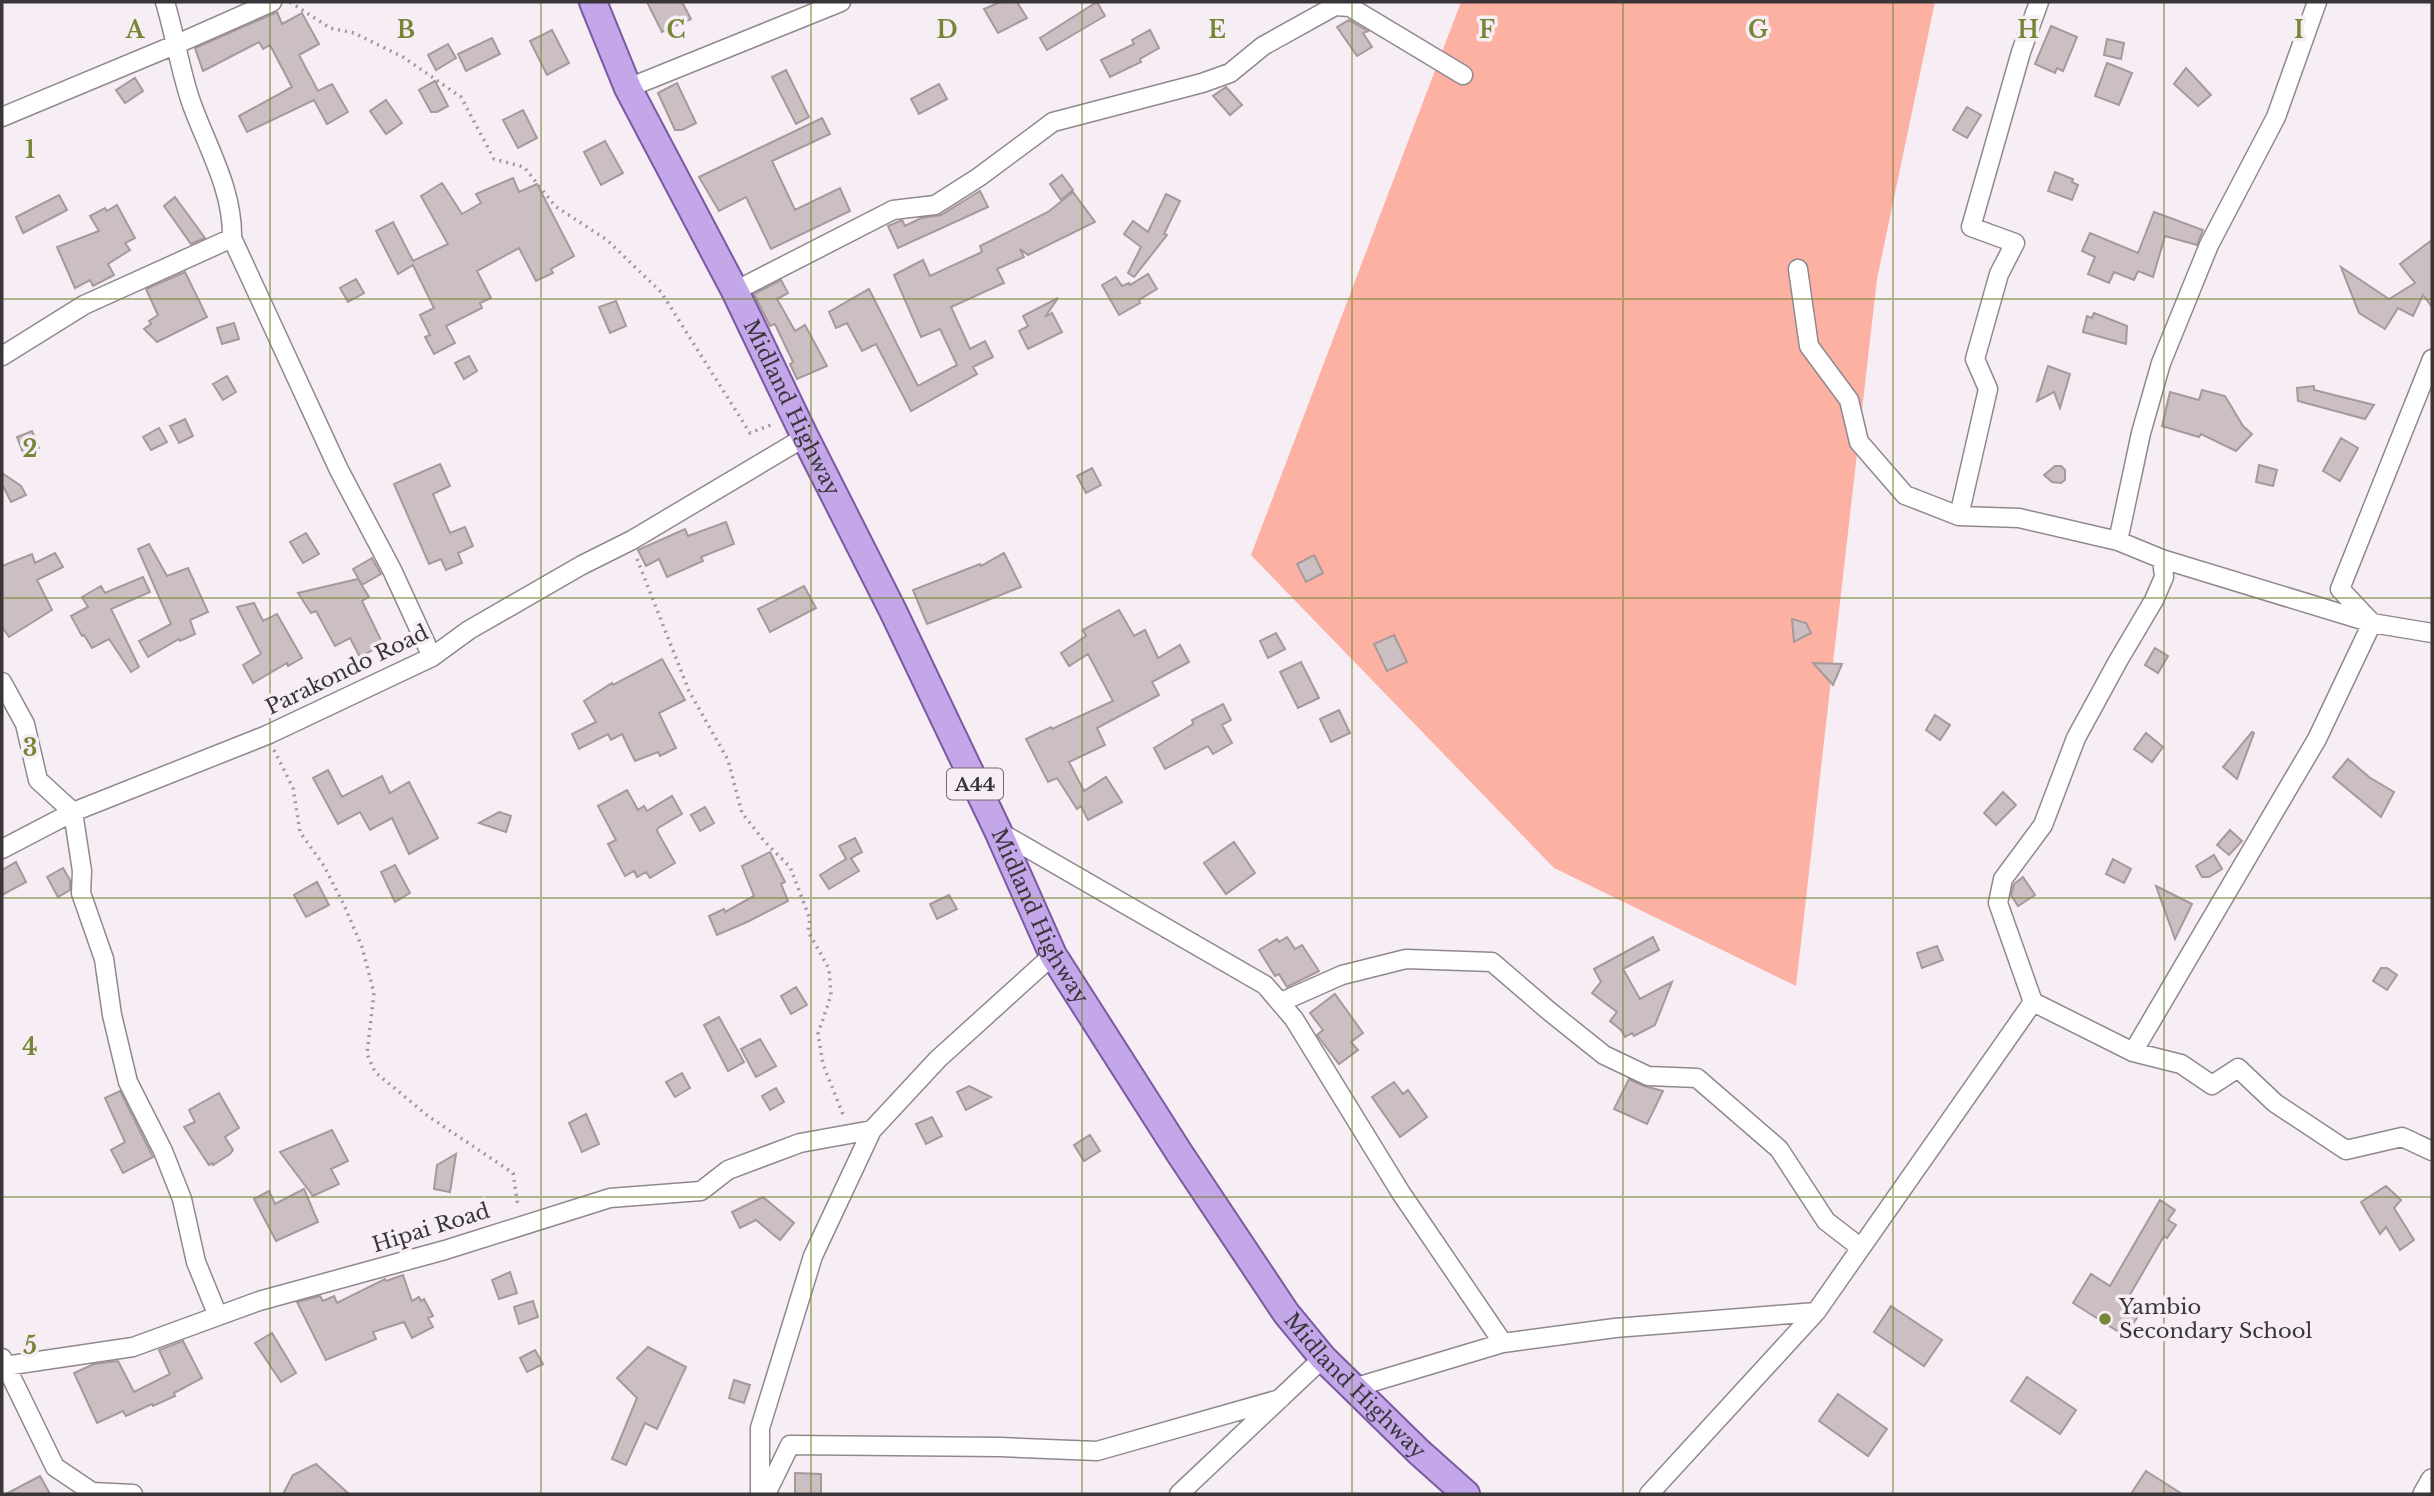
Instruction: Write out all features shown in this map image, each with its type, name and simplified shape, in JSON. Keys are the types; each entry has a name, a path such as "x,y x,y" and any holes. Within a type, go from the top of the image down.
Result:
{"main road":[{"name":"Midland Highway","path":"593,2 628,88 735,291 799,426 893,611 998,831 1053,955 1187,1166 1286,1313 1323,1359 1466,1494"}],"street":[{"path":"165,2 191,102 219,167 232,238 339,470 392,570 432,657"},
{"path":"2,117 272,2"},
{"path":"628,88 841,2"},
{"path":"1959,516 1988,389 1975,359 1999,274 2015,243 1971,227 2021,52 2039,2"},
{"path":"2118,541 2141,433 2161,363 2209,245 2276,117 2317,2"},
{"path":"735,291 893,209 935,205 979,177 1053,122 1202,83 1230,73 1263,46 1335,6 1350,7 1463,75"},
{"path":"2,356 84,305 232,238"},
{"path":"1797,269 1809,346 1849,400 1859,442 1905,495 1959,516 2019,518 2118,541 2162,559 2372,623 2432,634"},
{"path":"2372,623 2340,589 2432,359"},
{"name":"Parakondo Road","path":"2,849 73,812 267,735 432,657 468,630 582,565 632,540 799,426"},
{"path":"2162,559 2164,577 2154,600 2076,738 2043,825 2003,879 1998,903 2033,1002 2133,1052 2181,1064 2212,1085 2238,1068 2275,1103 2346,1150 2402,1136 2432,1151"},
{"path":"2133,1052 2317,739 2372,623"},
{"path":"2,682 25,724 38,780 73,812 82,871 81,893 104,959 111,1015 128,1082 163,1151 182,1199 197,1262 218,1316"},
{"path":"998,831 1265,985 1294,1019 1401,1193 1503,1343"},
{"path":"760,1494 760,1428 813,1256 872,1130 938,1059 1053,955"},
{"path":"1280,1002 1342,975 1406,959 1492,962 1604,1055 1648,1076 1697,1078 1779,1149 1826,1221 1861,1248"},
{"path":"1649,1494 1816,1312 2033,1002"},
{"name":"Hipai Road","path":"3,1365 134,1347 259,1301 445,1250 610,1198 701,1191 728,1170 800,1143 872,1130"},
{"path":"1353,1388 1503,1343 1615,1328 1816,1312"},
{"path":"1179,1494 1323,1359"},
{"path":"3,1365 55,1467 92,1492 133,1494"},
{"path":"766,1494 790,1445 1000,1447 1097,1451 1280,1399"},
{"path":"2424,1494 2432,1480"}],"path":[{"path":"290,2 330,28 354,33 402,57 461,97 494,159 524,167 555,205 607,240 661,292 750,433 799,426"},
{"path":"632,540 639,566 689,691 728,760 743,813 764,841 790,867 810,919 808,931 829,969 831,995 818,1034 823,1065 844,1117 872,1130"},
{"path":"267,735 293,788 300,832 334,886 362,947 374,993 367,1054 376,1073 428,1116 513,1173 520,1225"}],"shaded area":[{"path":"1461,2 1935,2 1877,279 1796,986 1554,868 1251,555"}],"building":[{"path":"647,2 682,2 691,19 662,32"},
{"path":"1000,2 1017,2 1027,18 998,33 984,9"},
{"path":"1097,2 1105,16 1047,50 1040,38"},
{"path":"277,12 282,24 302,13 319,44 299,55 318,91 332,84 348,112 327,124 314,100 247,132 239,116 292,87 270,45 263,49 259,42 203,71 195,48"},
{"path":"1349,20 1368,31 1363,33 1372,47 1357,56 1337,27"},
{"path":"2051,26 2077,37 2063,71 2057,68 2055,73 2035,64"},
{"path":"552,30 569,63 547,75 530,41"},
{"path":"1150,30 1159,48 1140,59 1141,62 1110,77 1101,60 1134,44 1132,40"},
{"path":"492,38 500,54 466,71 458,54"},
{"path":"2107,39 2124,43 2121,59 2104,55"},
{"path":"448,44 456,58 436,70 428,55"},
{"path":"2107,63 2132,73 2119,105 2095,96"},
{"path":"2186,68 2211,95 2198,106 2174,84"},
{"path":"786,70 809,117 796,124 772,77"},
{"path":"135,78 143,91 125,103 116,90"},
{"path":"435,81 448,106 431,112 419,90"},
{"path":"677,83 696,123 682,130 675,130 658,93"},
{"path":"939,84 947,99 919,114 911,99"},
{"path":"1226,87 1242,105 1230,115 1213,96"},
{"path":"386,100 402,123 386,134 370,111"},
{"path":"1967,107 1981,115 1967,138 1953,130"},
{"path":"523,110 537,138 518,148 503,120"},
{"path":"822,118 830,134 772,161 795,210 840,188 850,211 771,249 746,197 719,211 699,177"},
{"path":"605,141 623,173 601,185 584,152"},
{"path":"2055,172 2073,179 2072,182 2078,185 2072,200 2048,191"},
{"path":"1062,175 1073,190 1061,200 1050,184"},
{"path":"513,178 519,192 537,184 574,256 551,269 553,273 536,281 519,248 477,271 491,298 480,303 482,308 446,326 455,343 434,354 425,337 430,335 420,315 434,308 413,265 398,274 376,231 393,222 413,261 448,244 421,196 442,183 462,214 481,203 476,194"},
{"path":"980,191 988,207 898,248 888,226 902,220 905,226 921,218 941,215"},
{"path":"1073,192 1095,222 1028,255 1020,249 1024,257 997,269 1004,283 951,307 970,349 985,341 993,357 973,367 977,374 911,411 876,344 862,351 847,323 836,328 829,312 869,289 918,386 957,365 940,329 921,337 894,275 923,260 930,276 982,252 980,246 1048,212"},
{"path":"1166,194 1180,201 1164,234 1167,235 1134,277 1128,273 1141,247 1124,234 1133,221 1148,232"},
{"path":"59,195 67,210 23,233 16,217"},
{"path":"175,197 205,238 191,244 164,206"},
{"path":"117,205 135,238 125,243 130,250 108,264 114,275 93,286 90,280 75,288 57,247 99,231 90,216"},
{"path":"2154,212 2203,230 2197,245 2165,236 2153,277 2138,271 2134,280 2114,272 2109,283 2088,274 2095,257 2082,251 2090,233 2138,253"},
{"path":"2432,240 2432,307 2423,295 2413,316 2398,308 2385,329 2359,313 2341,267 2389,299 2415,283 2400,264"},
{"path":"185,272 207,317 157,342 144,329 151,324 149,321 158,315 146,289"},
{"path":"1148,274 1157,289 1119,315 1102,285 1116,277 1122,286 1129,283 1130,285"},
{"path":"356,279 364,293 348,302 340,288"},
{"path":"781,280 788,293 777,299 795,331 805,325 827,366 797,379 790,364 793,362 775,324 770,326 754,294"},
{"path":"1058,298 1045,317 1052,313 1062,332 1028,349 1019,331 1028,326 1023,316"},
{"path":"616,301 626,326 610,333 599,307"},
{"path":"2094,313 2127,326 2126,344 2083,332 2087,316 2092,318"},
{"path":"234,323 239,339 222,344 217,328"},
{"path":"469,356 477,371 464,379 455,363"},
{"path":"2048,366 2070,374 2060,408 2054,392 2037,401"},
{"path":"227,376 236,392 223,400 213,384"},
{"path":"2314,386 2314,390 2374,405 2365,419 2298,401 2297,388"},
{"path":"2202,390 2225,396 2243,426 2252,434 2236,451 2201,434 2199,437 2162,426 2170,392 2199,400"},
{"path":"185,419 193,436 179,443 170,426"},
{"path":"159,428 167,442 151,450 143,437"},
{"path":"32,431 39,448 24,455 17,437"},
{"path":"2341,438 2358,448 2340,481 2323,471"},
{"path":"440,464 450,486 433,494 450,533 465,527 473,546 458,553 462,563 446,570 441,559 429,564 394,484"},
{"path":"2259,465 2277,470 2273,486 2256,482"},
{"path":"2055,466 2061,466 2065,470 2065,480 2061,483 2052,482 2044,475"},
{"path":"1092,468 1101,485 1086,493 1077,476"},
{"path":"2,473 21,486 26,495 11,502 2,484"},
{"path":"726,522 734,544 701,557 703,561 667,577 659,559 646,566 638,550 685,529 688,536"},
{"path":"306,533 319,554 303,563 290,542"},
{"path":"149,544 167,576 188,568 208,612 190,620 195,634 180,641 179,639 148,657 139,641 171,624 138,549"},
{"path":"55,553 63,567 37,580 52,610 9,637 2,627 2,566 32,554 35,563"},
{"path":"1004,553 1021,587 927,624 913,590 980,564 981,566"},
{"path":"1314,555 1323,573 1306,582 1297,564"},
{"path":"372,558 381,574 362,585 353,569"},
{"path":"143,577 150,592 111,609 139,667 131,672 109,639 92,648 71,616 88,607 82,597 101,586 105,593"},
{"path":"358,579 369,597 362,601 383,644 360,657 350,638 335,646 316,611 311,613 298,593"},
{"path":"804,586 816,608 770,632 758,609"},
{"path":"254,603 263,621 277,614 302,658 288,666 287,663 253,683 243,665 261,654 237,607"},
{"path":"1119,610 1134,636 1145,630 1158,658 1180,645 1189,662 1152,682 1159,695 1097,728 1105,745 1069,762 1084,791 1106,777 1122,802 1088,820 1081,806 1077,809 1057,778 1048,782 1026,739 1113,701 1088,654 1069,666 1061,653 1086,636 1083,630"},
{"path":"1792,619 1806,623 1811,633 1794,642"},
{"path":"1276,633 1285,649 1268,658 1260,641"},
{"path":"1394,635 1407,662 1387,671 1374,644"},
{"path":"2155,648 2168,656 2158,673 2145,665"},
{"path":"662,659 685,700 659,713 676,748 660,756 658,752 635,761 622,734 611,740 608,734 579,749 572,734 596,722 584,701 612,683 613,685"},
{"path":"1301,662 1319,698 1298,708 1280,672"},
{"path":"1813,663 1842,664 1833,685"},
{"path":"1223,704 1231,720 1222,725 1232,743 1213,754 1208,746 1165,769 1154,748 1193,724 1192,720"},
{"path":"1339,710 1350,733 1331,742 1320,719"},
{"path":"1935,715 1950,725 1940,740 1926,730"},
{"path":"2252,732 2254,733 2237,779 2223,767"},
{"path":"2146,733 2163,747 2152,762 2134,749"},
{"path":"2348,759 2369,777 2394,792 2381,817 2333,777"},
{"path":"328,770 342,797 382,776 390,793 409,782 438,838 409,854 392,818 370,830 360,812 338,824 313,778"},
{"path":"627,790 638,810 644,806 647,811 672,796 682,814 657,831 675,863 650,878 646,872 637,877 634,871 625,876 608,844 616,840 598,806"},
{"path":"2003,792 2016,805 1996,825 1984,813"},
{"path":"705,807 714,823 700,831 691,815"},
{"path":"499,812 511,816 506,832 479,823"},
{"path":"2230,830 2242,841 2229,855 2217,845"},
{"path":"855,838 862,852 851,858 859,871 829,889 820,875 846,859 839,846"},
{"path":"1234,842 1255,873 1226,894 1204,863"},
{"path":"770,852 785,882 781,884 788,901 717,935 709,916 724,909 725,912 754,896 742,866"},
{"path":"2214,855 2222,869 2209,877 2202,877 2196,866"},
{"path":"2113,859 2131,869 2124,883 2106,874"},
{"path":"16,862 26,882 2,895 2,870"},
{"path":"395,865 410,893 395,902 381,872"},
{"path":"63,868 70,880 70,890 58,897 47,877"},
{"path":"2023,877 2035,895 2018,906 2011,895 2014,884"},
{"path":"317,882 329,905 306,917 294,895"},
{"path":"2156,886 2192,904 2175,939"},
{"path":"949,895 957,909 937,919 930,904"},
{"path":"1287,937 1295,949 1302,945 1319,971 1287,987 1279,974 1275,976 1259,950 1277,939 1279,942"},
{"path":"1653,937 1659,950 1623,969 1640,999 1672,982 1655,1025 1634,1036 1632,1033 1625,1037 1610,1021 1617,1012 1592,993 1601,982 1594,969"},
{"path":"1937,946 1943,960 1922,968 1917,953"},
{"path":"2381,968 2387,968 2397,975 2387,990 2373,981"},
{"path":"796,987 807,1005 791,1014 781,996"},
{"path":"1335,994 1363,1033 1351,1042 1358,1050 1339,1064 1317,1035 1323,1030 1310,1013"},
{"path":"719,1017 744,1062 728,1071 704,1025"},
{"path":"760,1039 776,1066 756,1077 741,1049"},
{"path":"682,1073 690,1088 675,1097 666,1082"},
{"path":"1629,1079 1663,1091 1647,1124 1614,1109"},
{"path":"1394,1082 1403,1094 1408,1090 1427,1117 1400,1137 1372,1097"},
{"path":"969,1086 991,1097 966,1110 957,1092"},
{"path":"776,1088 784,1102 770,1110 762,1096"},
{"path":"120,1091 153,1157 123,1173 111,1150 125,1142 105,1098"},
{"path":"219,1093 239,1128 225,1137 233,1150 230,1154 209,1165 184,1127 195,1122 189,1110"},
{"path":"586,1114 599,1144 582,1152 569,1123"},
{"path":"932,1117 942,1136 926,1144 916,1124"},
{"path":"332,1130 348,1161 331,1169 339,1184 313,1196 280,1152"},
{"path":"1090,1135 1100,1151 1084,1161 1074,1145"},
{"path":"456,1154 450,1192 434,1189 437,1165"},
{"path":"2386,1186 2401,1200 2394,1208 2414,1240 2400,1250 2386,1227 2380,1234 2361,1202"},
{"path":"304,1189 318,1222 276,1241 254,1199 269,1191 275,1204"},
{"path":"763,1197 794,1223 780,1240 756,1220 740,1228 732,1212"},
{"path":"2160,1200 2175,1210 2168,1220 2176,1225 2167,1238 2164,1236 2128,1298 2144,1307 2125,1336 2073,1303 2091,1274 2110,1286"},
{"path":"510,1272 517,1293 499,1299 492,1280"},
{"path":"403,1275 412,1301 419,1297 421,1301 424,1299 433,1316 428,1318 433,1327 412,1338 404,1322 373,1332 376,1339 326,1360 297,1302 320,1296 323,1301 334,1296 337,1303 385,1279 386,1281"},
{"path":"533,1301 538,1317 519,1324 514,1307"},
{"path":"1891,1306 1942,1340 1924,1366 1874,1332"},
{"path":"272,1333 296,1373 281,1382 255,1343"},
{"path":"183,1341 202,1378 174,1393 175,1396 153,1406 152,1404 126,1416 123,1411 97,1423 74,1373 94,1364 118,1361 134,1392 170,1374 159,1350"},
{"path":"648,1347 686,1367 657,1429 645,1423 626,1465 612,1459 637,1398 617,1378"},
{"path":"535,1350 543,1364 527,1372 520,1358"},
{"path":"2027,1377 2076,1410 2060,1434 2011,1401"},
{"path":"734,1380 750,1385 744,1403 729,1398"},
{"path":"1838,1394 1887,1429 1868,1456 1819,1421"},
{"path":"316,1464 349,1494 283,1494 293,1475"},
{"path":"2146,1471 2182,1494 2131,1494"},
{"path":"795,1473 821,1474 821,1494 795,1494"},
{"path":"40,1476 50,1494 6,1494"}],"place":[{"name":"Yambio Secondary School","path":"2105,1319"}]}
